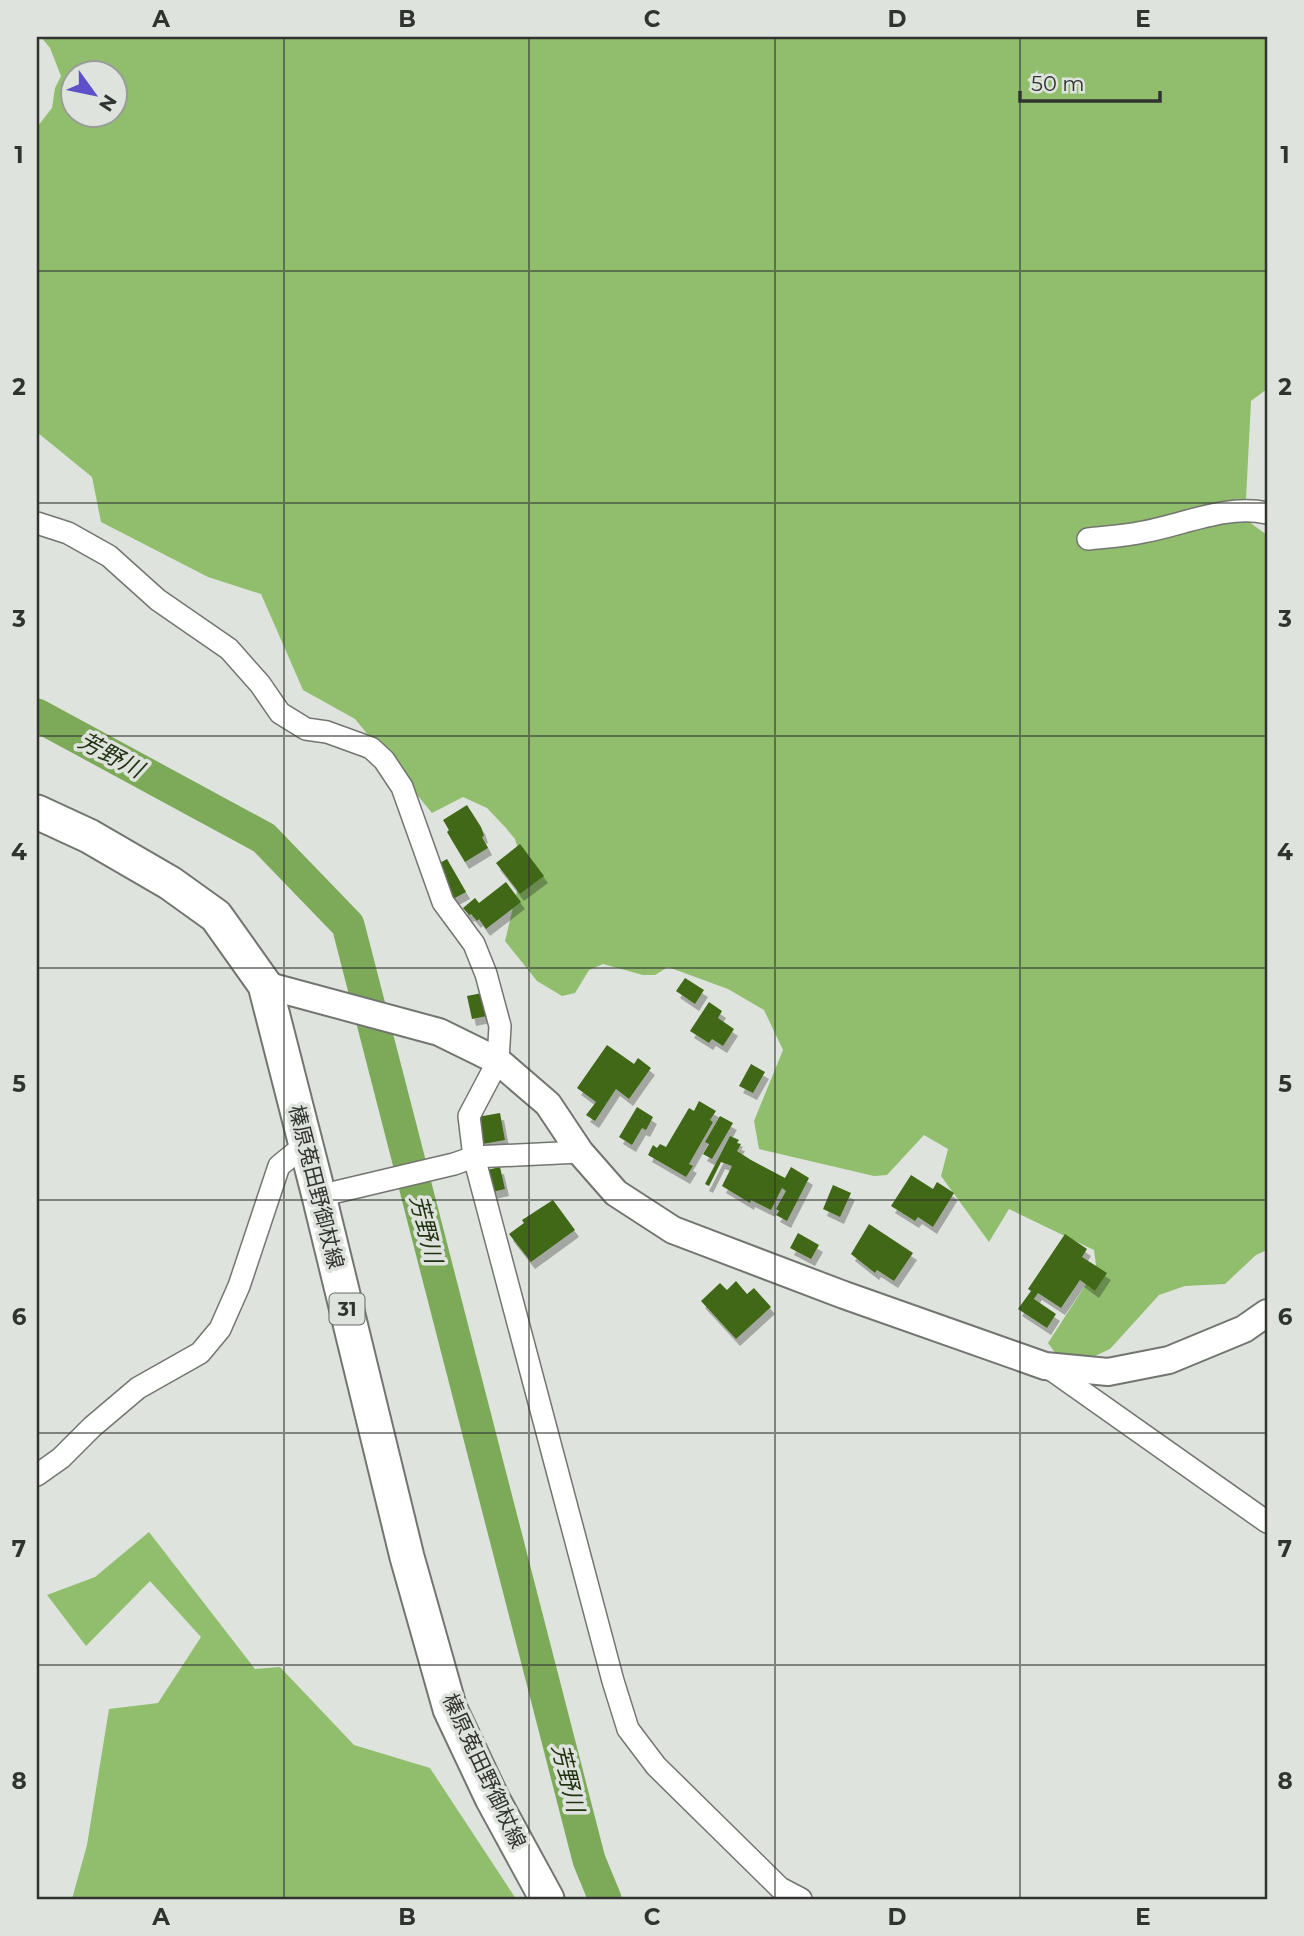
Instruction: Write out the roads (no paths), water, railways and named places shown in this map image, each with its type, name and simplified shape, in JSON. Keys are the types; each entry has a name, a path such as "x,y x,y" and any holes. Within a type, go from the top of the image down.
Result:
{"main road":[{"name":"榛原菟田野御杖線","path":"37,812 112,849 170,883 216,916 272,987 306,1144 326,1195 407,1557 450,1709 492,1798 547,1899"}],"street":[{"path":"1088,539 1142,532 1229,512 1252,510 1267,513"},
{"path":"37,523 68,533 110,556 158,600 229,649 281,713 306,729 327,732 371,748 384,760 402,787 443,902 474,944 486,974 500,1026 498,1060 468,1116 464,1161 628,1729 656,1766 778,1894 801,1899"},
{"path":"272,987 439,1032 498,1060 548,1104 580,1152 616,1192 673,1230 844,1295 1045,1366 1108,1372 1169,1360 1244,1329 1267,1313"},
{"path":"37,1475 61,1458 138,1388 200,1353 220,1329 239,1286 279,1166 306,1144"},
{"path":"326,1195 464,1161 580,1152"},
{"path":"1045,1366 1267,1522"}],"waterway":[{"name":"芳野川","path":"37,715 264,838 348,925 589,1860 605,1899"}]}
